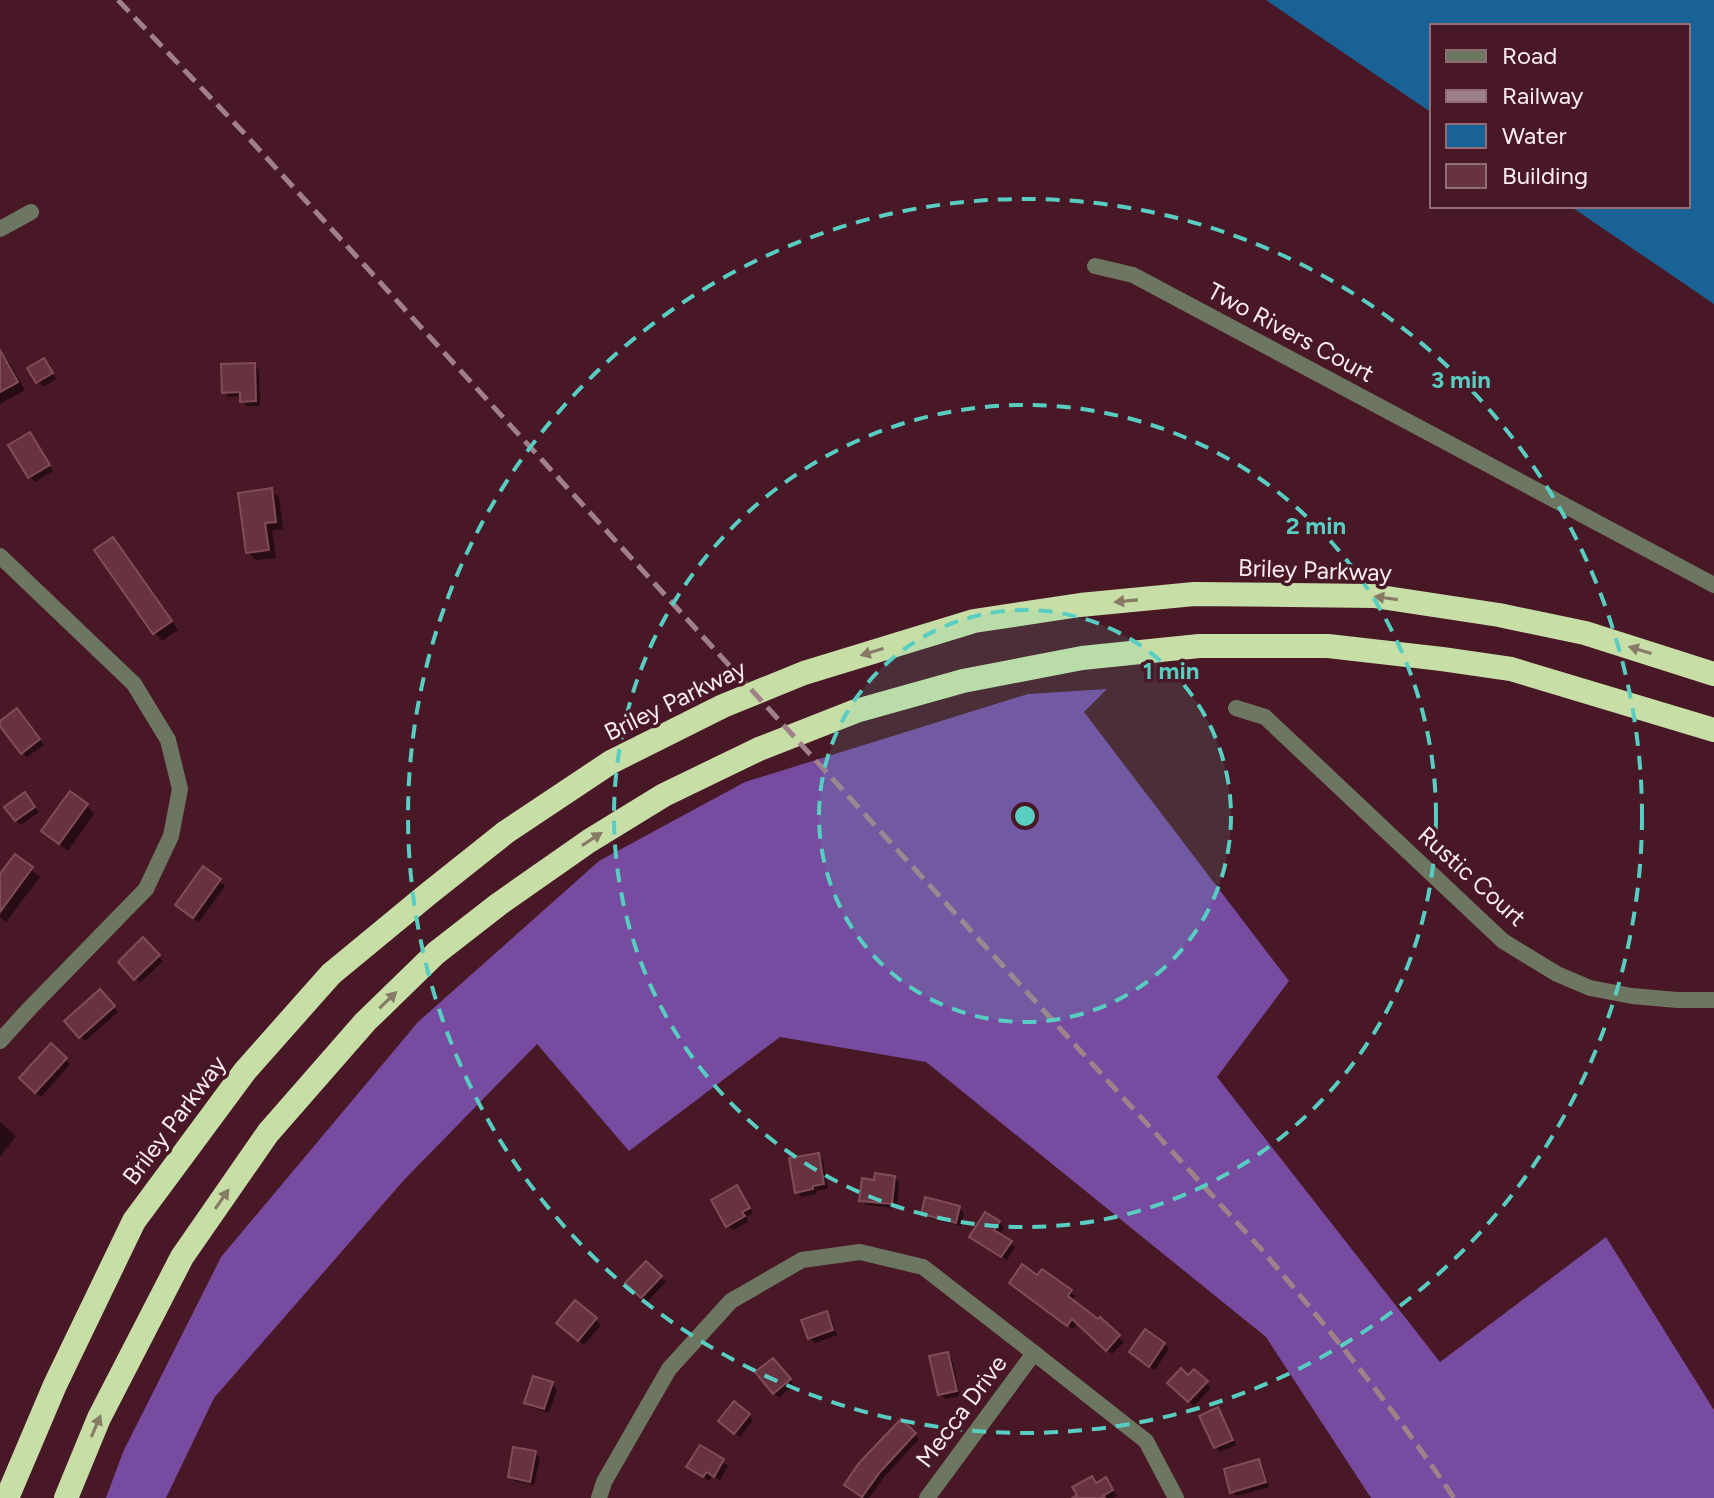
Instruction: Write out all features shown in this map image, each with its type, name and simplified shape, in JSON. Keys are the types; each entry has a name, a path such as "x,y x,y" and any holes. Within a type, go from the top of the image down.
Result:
{"highway":[{"name":"Briley Parkway","path":"7,1498 55,1385 134,1221 245,1071 331,974 506,832 611,762 723,706 804,673 974,621 1080,605 1194,594 1374,596 1499,615 1585,633 1714,674"},
{"path":"66,1498 99,1418 182,1257 268,1133 365,1022 436,953 511,895 589,841 664,795 759,749 856,711 963,681 1082,658 1199,646 1328,646 1511,669 1714,730"}],"street":[{"path":"0,229 31,212"},
{"name":"Two Rivers Court","path":"1095,266 1133,275 1714,585"},
{"path":"0,556 134,684 168,740 180,789 171,836 146,889 0,1041"},
{"name":"Rustic Court","path":"1236,708 1265,717 1503,941 1557,974 1590,988 1632,996 1714,1000"},
{"path":"599,1498 604,1482 669,1369 731,1301 802,1260 860,1252 923,1267 1034,1353 1146,1441 1176,1498"},
{"name":"Mecca Drive","path":"927,1498 1034,1353"}],"shaded area":[{"path":"1107,689 1084,712 1289,981 1217,1077 1440,1362 1606,1237 1714,1410 1714,1498 1371,1498 1266,1337 926,1062 780,1037 629,1151 537,1044 404,1180 214,1398 166,1498 106,1498 123,1452 221,1257 418,1022 599,861 745,782 1028,694"}],"water":[{"path":"1266,0 1714,0 1714,304 1573,208 1690,208 1690,24 1430,24 1430,112"}],"building":[{"path":"0,350 18,382 0,392"},
{"path":"44,358 53,373 36,383 27,368"},
{"path":"255,363 256,401 240,402 240,392 222,393 221,364"},
{"path":"30,432 50,465 28,478 8,445"},
{"path":"272,488 276,522 265,523 269,550 246,553 238,493"},
{"path":"113,537 172,621 153,634 94,550"},
{"path":"17,708 40,739 21,754 0,726 0,721"},
{"path":"70,791 88,804 59,844 41,831"},
{"path":"25,792 35,807 15,821 4,807"},
{"path":"15,854 33,867 0,912 0,874"},
{"path":"203,866 221,879 193,918 175,905"},
{"path":"143,937 160,955 134,980 118,962"},
{"path":"100,989 115,1006 79,1038 64,1021"},
{"path":"51,1043 67,1058 35,1093 19,1078"},
{"path":"819,1153 824,1184 795,1193 789,1158"},
{"path":"875,1173 895,1176 892,1204 859,1201 862,1178 874,1180"},
{"path":"737,1185 750,1208 742,1212 745,1216 726,1227 711,1200"},
{"path":"925,1197 960,1206 956,1223 921,1214"},
{"path":"985,1212 1000,1221 994,1230 1012,1241 1001,1257 969,1237"},
{"path":"646,1261 662,1276 641,1298 625,1283"},
{"path":"1022,1264 1037,1275 1042,1269 1072,1290 1068,1296 1098,1319 1100,1317 1120,1335 1106,1351 1072,1319 1067,1326 1009,1283"},
{"path":"575,1300 597,1318 578,1341 556,1323"},
{"path":"827,1311 833,1330 808,1339 801,1320"},
{"path":"1145,1329 1165,1343 1149,1367 1129,1352"},
{"path":"948,1352 957,1391 938,1395 929,1356"},
{"path":"773,1358 791,1379 773,1394 755,1372"},
{"path":"1181,1368 1188,1375 1194,1369 1208,1381 1188,1402 1167,1383"},
{"path":"533,1376 553,1382 544,1409 524,1403"},
{"path":"734,1401 750,1414 734,1434 718,1421"},
{"path":"1218,1407 1233,1440 1214,1448 1199,1416"},
{"path":"901,1419 916,1433 862,1497 844,1485 859,1463"},
{"path":"700,1445 724,1459 714,1477 707,1472 703,1477 686,1467"},
{"path":"513,1447 536,1451 530,1482 508,1477"},
{"path":"1259,1459 1266,1482 1230,1493 1224,1469"},
{"path":"1092,1476 1096,1483 1106,1477 1113,1490 1103,1496 1105,1498 1072,1498 1077,1495 1072,1487"}],"railway":[{"path":"118,0 244,133 1261,1249 1361,1370 1454,1498"}]}
